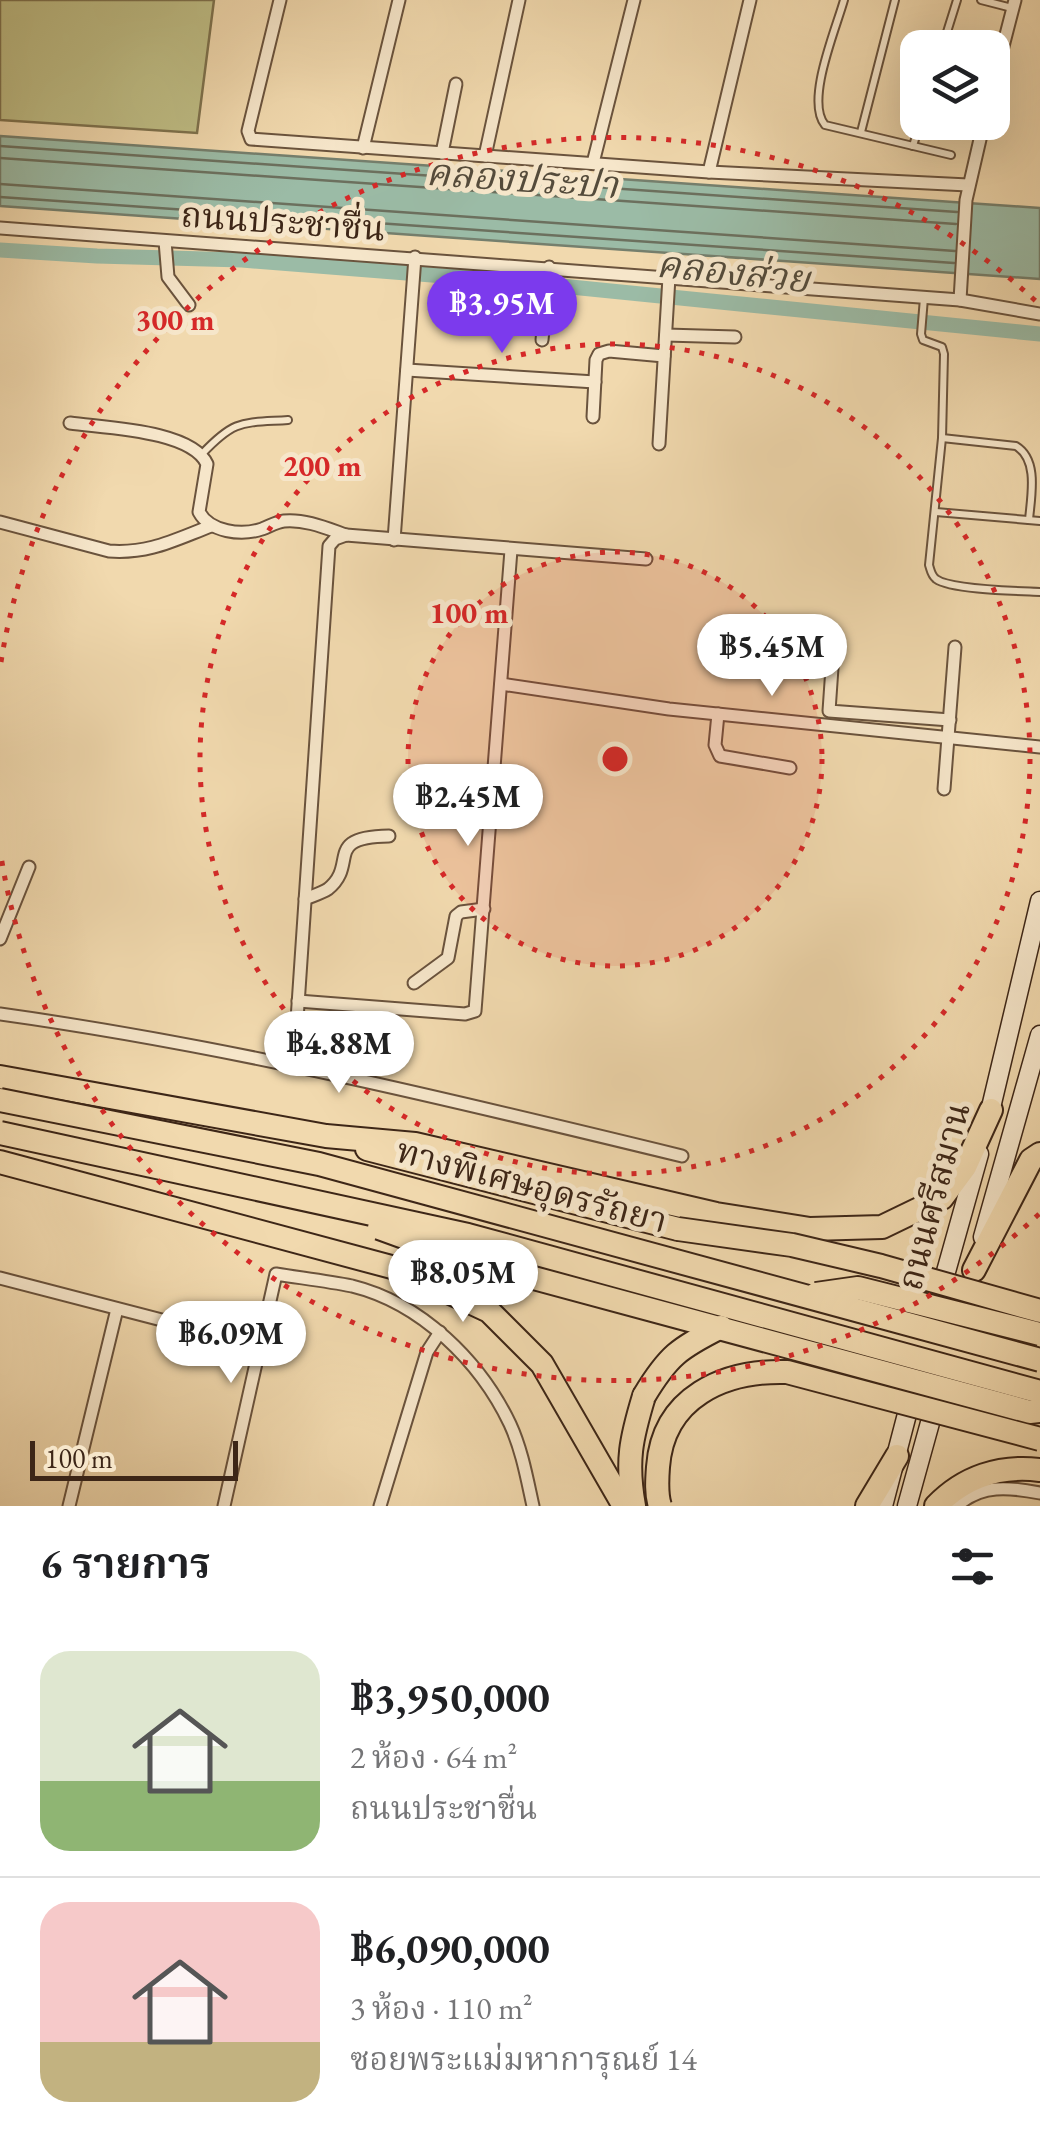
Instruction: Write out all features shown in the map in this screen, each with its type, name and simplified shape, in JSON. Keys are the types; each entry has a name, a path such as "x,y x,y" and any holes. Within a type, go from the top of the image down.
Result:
{"highway":[{"path":"0,1077 326,1136 414,1144 698,1210 810,1229 882,1227 942,1198 965,1167 991,1110"},
{"name":"ทางพิเศษอุดรรัถยา","path":"0,1100 320,1164 1040,1360"},
{"name":"ทางพิเศษอุดรรัถยา","path":"0,1133 468,1235 1040,1392"},
{"path":"326,1136 411,1163 678,1229 792,1245 1040,1311"},
{"path":"974,1270 1031,1160 1040,1154"},
{"path":"0,1162 399,1268 490,1311 542,1364 624,1506"},
{"path":"310,1202 467,1260 870,1371 1030,1412 1040,1411"},
{"path":"634,1506 628,1471 633,1434 644,1396 660,1370 681,1347 778,1300 858,1288 1040,1334"},
{"path":"660,1506 660,1448 684,1404 721,1380 756,1371 786,1372 1040,1439"},
{"path":"867,1506 897,1456"},
{"path":"936,1506 968,1480 999,1470 1040,1470"}],"main road":[{"name":"ถนนศรีสมาน","path":"883,1506 991,1110 1040,901"},
{"name":"ถนนศรีสมาน","path":"907,1506 1040,1035"},
{"path":"927,1341 950,1347"},
{"path":"919,1371 942,1378"}],"street":[{"path":"280,0 249,137 709,172 968,185"},
{"path":"364,148 399,0"},
{"path":"485,156 519,0"},
{"path":"593,163 634,0"},
{"path":"709,172 750,0"},
{"path":"1007,30 1014,4"},
{"path":"442,153 456,84"},
{"path":"960,300 966,200 979,140"},
{"name":"ถนนประชาชื่น","path":"0,228 165,252 548,279 924,297 1040,314"},
{"path":"165,252 171,285 189,305"},
{"path":"394,540 414,268"},
{"path":"542,340 548,279"},
{"path":"659,444 669,282"},
{"path":"666,335 735,336"},
{"path":"592,418 596,360 603,352 664,356"},
{"path":"406,370 595,382"},
{"path":"70,422 158,436 185,443 202,454 206,474 199,512 211,526 224,530 258,531 280,521 296,521 346,535 646,559"},
{"path":"0,522 126,552 144,552 211,526"},
{"path":"294,1064 329,546 346,535"},
{"path":"298,1001 465,1014 475,1011 510,550"},
{"path":"834,638 828,711 950,720"},
{"path":"944,789 956,646"},
{"path":"501,684 718,714 1040,747"},
{"path":"718,714 715,745 720,756 790,768"},
{"path":"305,899 332,886 348,847 358,838 389,836"},
{"path":"0,938 28,867"},
{"path":"414,983 448,958 456,916 484,909"},
{"path":"0,1014 119,1030 294,1064 682,1156"},
{"path":"224,1506 276,1274 354,1287 393,1302 440,1332 469,1362 510,1424 533,1506"},
{"path":"0,1278 262,1346"},
{"path":"68,1506 117,1309"},
{"path":"380,1506 427,1352 440,1332"},
{"path":"957,1506 972,1493 997,1487 1040,1493"}],"lane":[{"path":"844,0 817,106 818,117 825,125 952,155"},
{"path":"861,132 895,0"},
{"path":"948,30 957,0"},
{"path":"981,0 1014,4"},
{"path":"913,146 915,140"},
{"path":"924,297 923,340 942,347 944,354 942,438 929,565 932,576 939,581 1040,592"},
{"path":"202,454 236,424 288,420"},
{"path":"942,438 1016,446 1026,452 1032,487 1029,520"},
{"path":"936,512 1040,521"}],"shaded area":[{"path":"0,0 214,0 197,133 0,120"}],"water":[{"name":"คลองประปา","path":"0,136 1040,208 1040,279 0,206"}],"waterway":[{"name":"คลองส่วย","path":"0,250 242,260 521,282 1040,334"}]}
